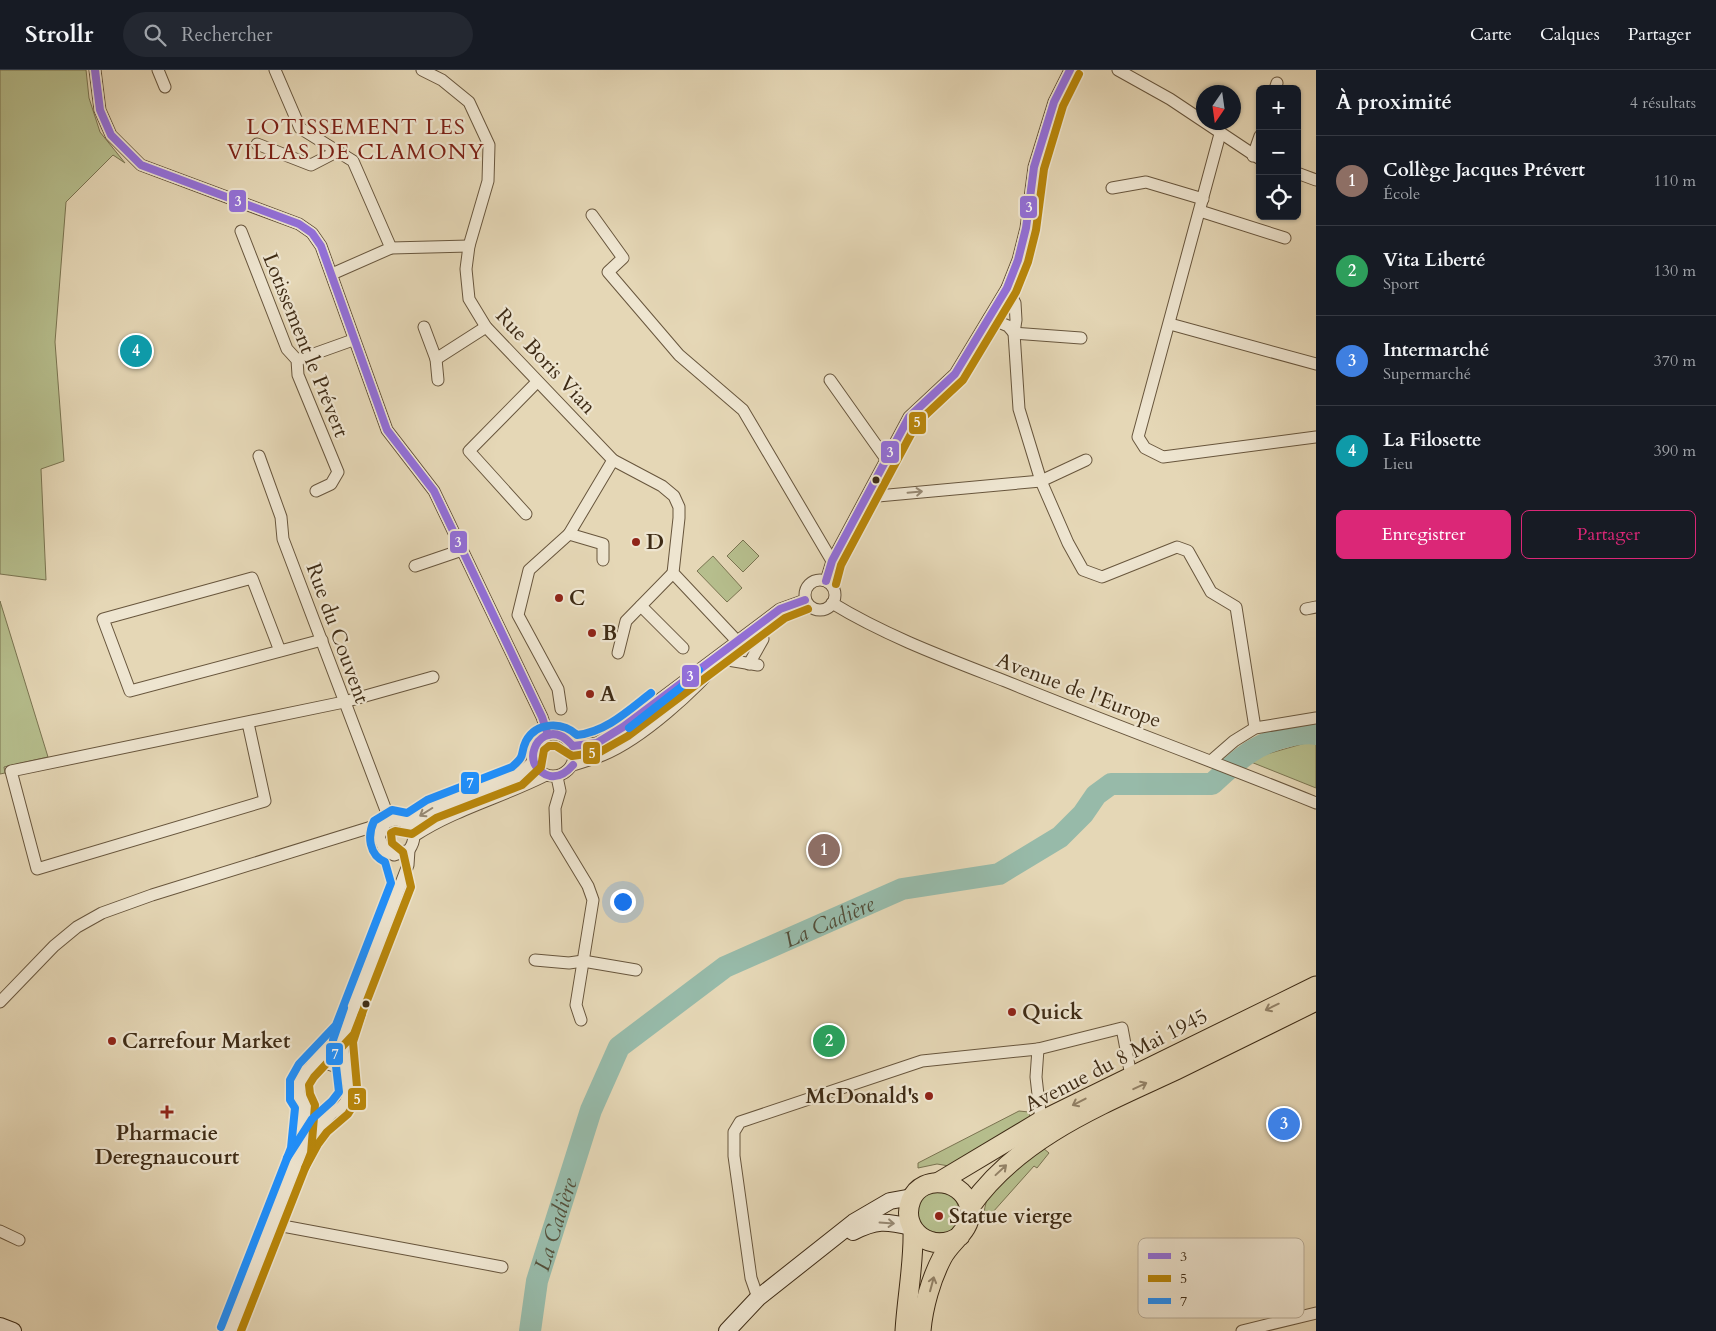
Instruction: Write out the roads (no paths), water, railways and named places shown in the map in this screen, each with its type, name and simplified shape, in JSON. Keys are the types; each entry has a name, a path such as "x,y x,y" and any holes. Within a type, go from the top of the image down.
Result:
{"main road":[{"name":"Avenue du 8 Mai 1945","path":"939,1182 1041,1121 1316,986"},
{"name":"Avenue du 8 Mai 1945","path":"970,1207 984,1187 1002,1168 1041,1138 1113,1099 1316,1001"},
{"path":"905,1331 907,1290 914,1250 912,1228 908,1216 912,1197 920,1188 939,1182 953,1185 963,1193 970,1207 968,1226 943,1255 934,1275 921,1331"},
{"path":"727,1331 758,1298 854,1222 890,1201 912,1197"},
{"path":"798,1267 844,1236 865,1226 884,1221 912,1228 925,1240 935,1244 944,1244 960,1236"},
{"path":"0,1326 13,1331"}],"street":[{"path":"95,70 100,110 111,135 141,165 298,224 312,233 317,240 332,274 353,340 387,430 434,491 542,717 548,734"},
{"path":"158,70 165,86"},
{"path":"275,70 300,128 353,161 391,248"},
{"name":"Rue Boris Vian","path":"422,70 442,80 470,102 489,146 488,181 468,246 466,269 469,299 486,327 613,460 662,486 674,496 679,507 679,518 673,574"},
{"path":"442,80 448,70"},
{"path":"826,581 832,561 909,417 955,374 1007,288 1018,260 1026,228 1034,167 1054,102 1070,70"},
{"path":"1118,70 1170,99 1256,157"},
{"path":"1220,134 1138,437 1145,448 1163,457 1316,437"},
{"path":"257,144 312,166 338,151"},
{"path":"1301,174 1316,180"},
{"path":"1112,188 1146,182 1202,199"},
{"path":"1200,211 1285,238"},
{"path":"592,215 623,258 608,272 679,355 743,410 832,561"},
{"name":"Lotissement le Prévert","path":"240,232 287,349 297,360 298,374 338,472 331,484 316,491"},
{"path":"332,274 391,248 468,246"},
{"path":"1007,288 1015,304 1016,320 1014,334 1019,409 1041,481 1068,543 1083,570 1102,577 1177,547 1188,550 1211,592 1236,607 1255,728"},
{"path":"989,318 1008,326 1014,334 1081,338"},
{"path":"1170,324 1316,364"},
{"path":"424,327 436,359 438,380"},
{"path":"436,359 486,327"},
{"path":"297,360 353,340"},
{"path":"830,380 886,459"},
{"path":"526,514 469,451 537,382"},
{"name":"Rue du Couvent","path":"259,456 281,517 283,539 322,640 387,822"},
{"path":"561,709 558,689 518,615 529,570 570,534 613,460"},
{"path":"867,497 1041,481 1086,460"},
{"path":"570,534 603,544 603,560"},
{"path":"415,566 462,550"},
{"path":"618,653 626,621 673,574 737,641"},
{"path":"280,651 252,578 103,619 130,691 322,640"},
{"path":"816,580 826,581 834,590 832,603 820,610 811,607 805,600 807,585 816,580"},
{"path":"573,746 597,743 624,727 780,609 805,600"},
{"name":"Avenue de l'Europe","path":"832,603 863,622 908,642 1074,710 1251,776 1316,803"},
{"path":"641,606 683,648"},
{"path":"722,659 753,665 766,640 753,629"},
{"path":"301,1150 333,1112 340,1108 349,1094 343,1051 345,1030 408,865 409,850 414,836 441,819 551,776 564,774 573,765 604,755 632,739 687,696 737,641"},
{"path":"248,723 265,801 37,869 11,771 344,702 433,677"},
{"path":"1214,762 1234,741 1255,728 1316,718"},
{"path":"573,765 575,753 573,746 562,736 548,734 536,742 533,748 533,762 536,768 551,776 560,791 555,808 556,833 588,886 593,900 576,1005 580,1020"},
{"path":"409,824 431,809 517,776 533,762"},
{"path":"0,1002 54,946 77,927 102,913 152,895 387,822 400,820 409,824 414,836"},
{"path":"387,822 380,832 380,842 385,851 394,855 409,850"},
{"path":"358,832 380,842"},
{"path":"394,855 401,884"},
{"path":"535,960 569,963 583,961 636,970"},
{"path":"758,1298 751,1278 734,1156 734,1132 740,1122 922,1061 1038,1049 1122,1028 1131,1076"},
{"path":"333,1112 318,1113 305,1105 300,1098 299,1083 306,1071 345,1030"},
{"path":"1038,1049 1036,1077 1041,1121"},
{"path":"311,1067 318,1064 332,1064 344,1072 348,1078"},
{"path":"230,1331 301,1150 305,1105"},
{"path":"272,1224 502,1267"},
{"path":"0,1231 19,1240"},
{"path":"1242,1331 1295,1318"}],"waterway":[{"name":"La Cadière","path":"530,1331 537,1281 591,1110 619,1047 725,967 902,889 999,874 1060,837 1083,814 1096,795 1111,784 1212,784 1248,753 1268,742 1293,735 1316,734"}],"place":[{"name":"La Filosette","path":"136,351"},
{"name":"D","path":"636,542"},
{"name":"C","path":"559,598"},
{"name":"B","path":"592,633"},
{"name":"A","path":"590,694"},
{"name":"Collège Jacques Prévert","path":"824,850"},
{"name":"Quick","path":"1012,1012"},
{"name":"Carrefour Market","path":"112,1041"},
{"name":"Vita Liberté","path":"829,1041"},
{"name":"McDonald's","path":"929,1096"},
{"name":"Pharmacie Deregnaucourt","path":"167,1112"},
{"name":"Intermarché","path":"1284,1124"},
{"name":"Statue vierge","path":"939,1216"}],"district":[{"name":"LOTISSEMENT LES VILLAS DE CLAMONY","path":"356,138"}]}
